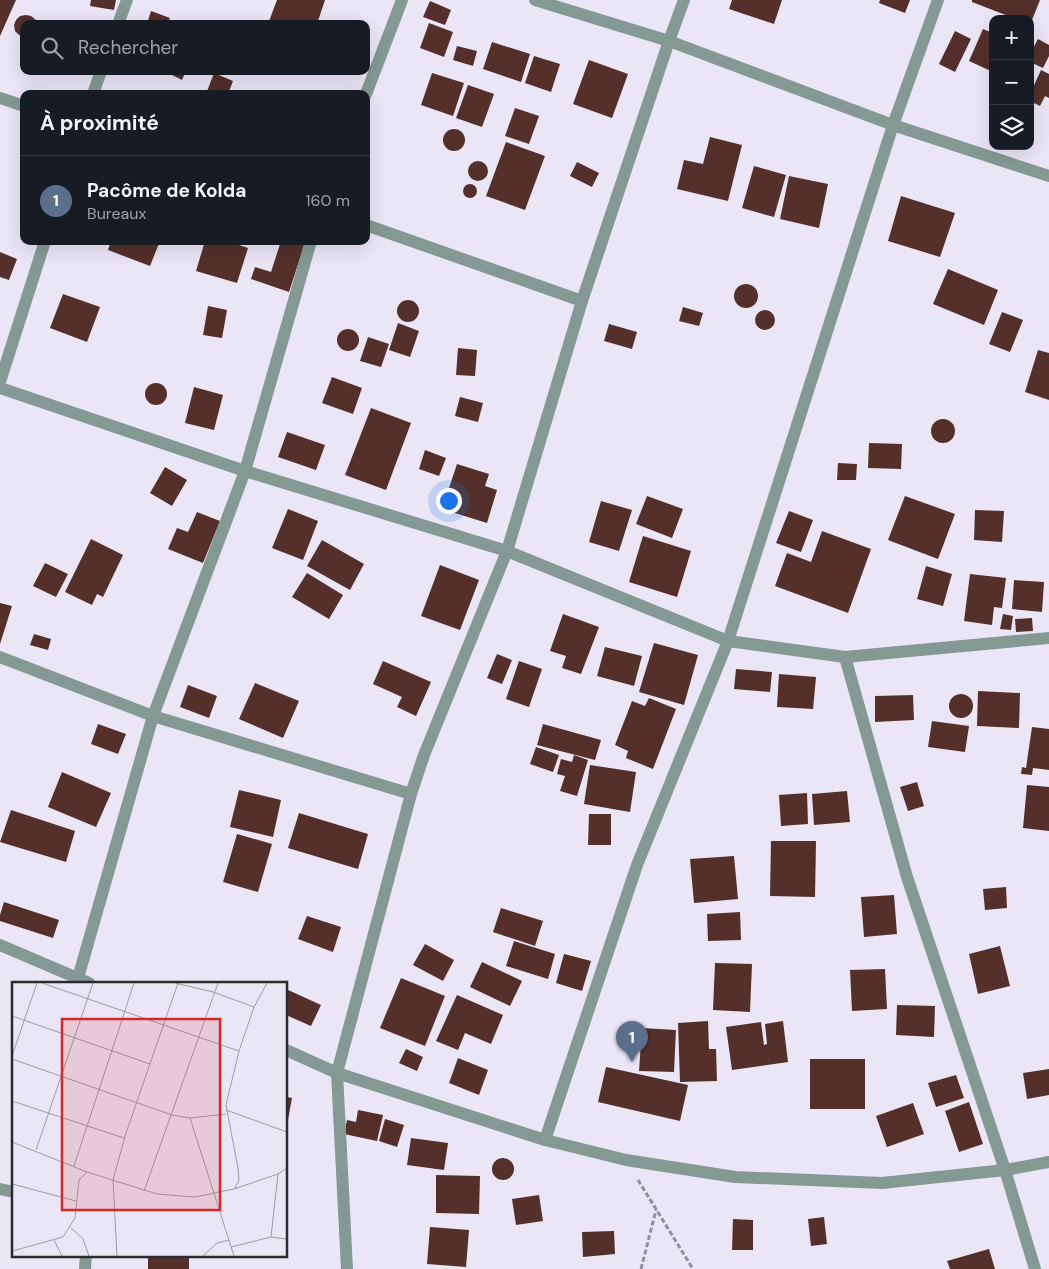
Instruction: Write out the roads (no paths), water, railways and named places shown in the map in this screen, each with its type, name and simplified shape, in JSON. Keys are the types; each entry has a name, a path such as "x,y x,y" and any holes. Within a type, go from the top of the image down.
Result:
{"street":[{"path":"120,20 127,0"},
{"path":"368,90 402,0"},
{"path":"536,0 669,41 893,125 1049,176"},
{"path":"347,1269 337,1073 411,794 424,756 507,551 582,301 684,0"},
{"path":"545,1140 637,865 728,641 893,125 938,0"},
{"path":"94,90 100,75"},
{"path":"0,98 20,105"},
{"path":"370,226 582,301"},
{"path":"0,382 44,245"},
{"path":"0,946 83,980 153,716 245,471 310,245"},
{"path":"0,388 245,471 507,551 728,641 845,657 1049,638"},
{"path":"0,657 153,716 411,794"},
{"path":"845,657 907,877 1005,1170 1035,1269"},
{"path":"288,1051 337,1073 545,1140 626,1160 735,1178 882,1183 1005,1170 1049,1162"},
{"path":"85,1269 86,1256"}],"place":[{"name":"Pacôme de Kolda","path":"632,1062"}]}
